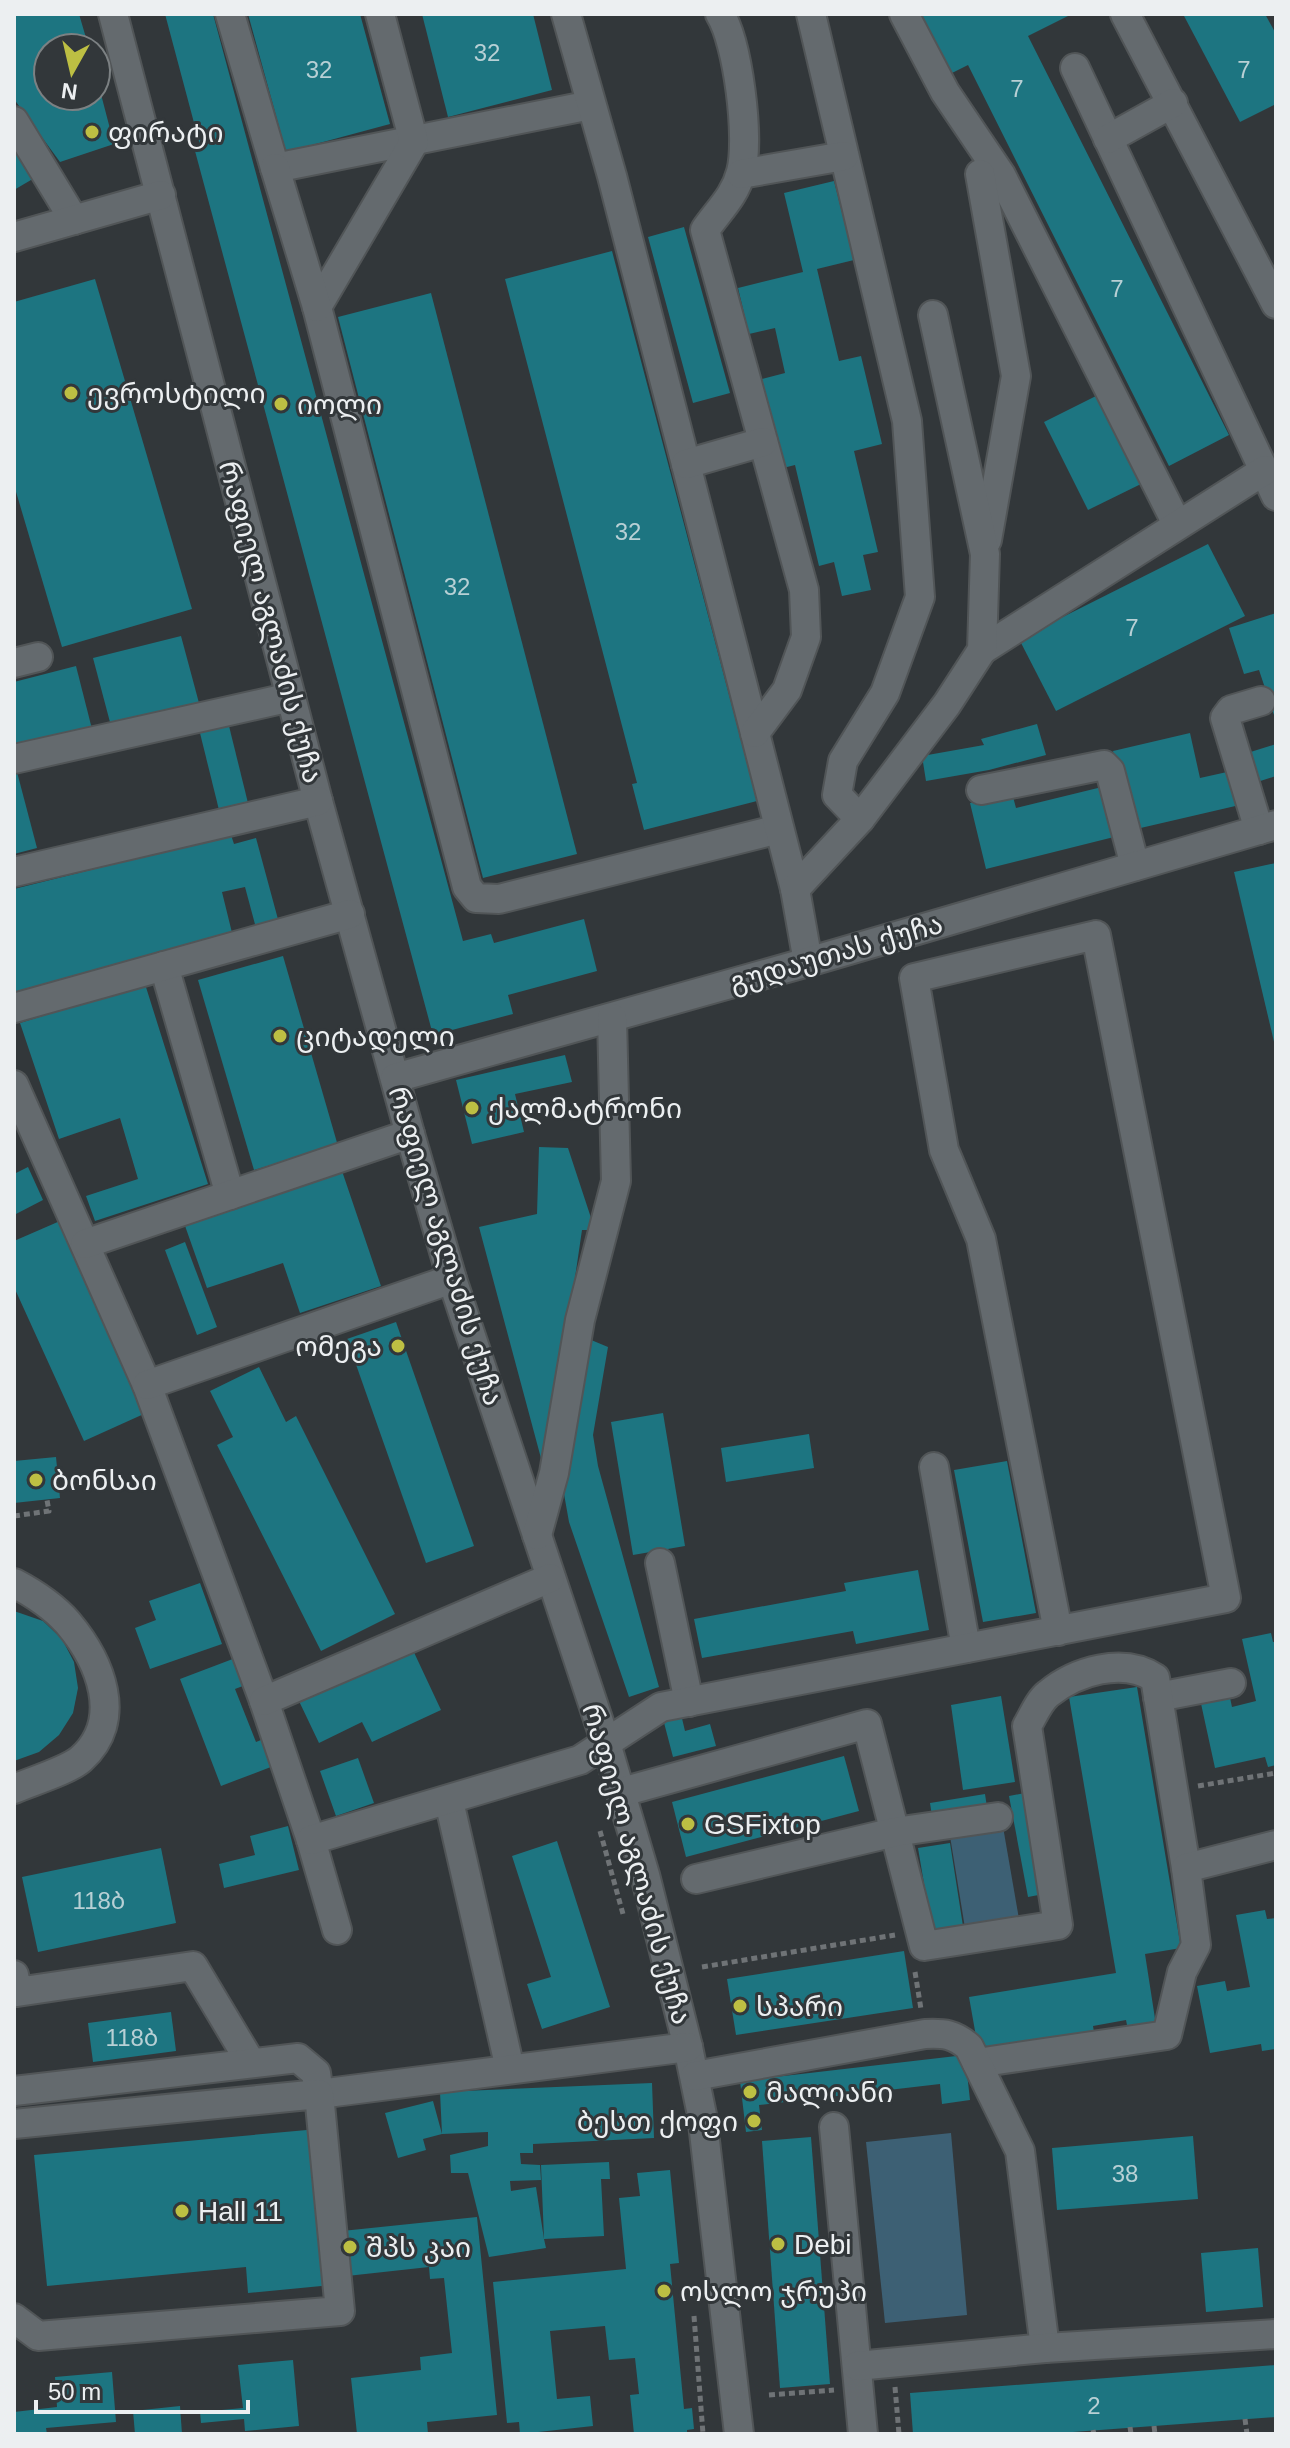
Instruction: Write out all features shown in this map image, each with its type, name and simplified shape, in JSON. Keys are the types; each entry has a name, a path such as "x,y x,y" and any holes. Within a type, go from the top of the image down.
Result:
{"street":[{"name":"რაფიელ აგლაძის ქუჩა","path":"113,14 318,801 410,1134 452,1279 622,1792 688,2047 709,2160 739,2434"},
{"path":"230,14 317,307 467,887 476,898 499,899 779,829"},
{"path":"317,307 414,142 380,14"},
{"path":"720,14 728,27 742,111 744,151 741,174 729,201 705,230 804,590 806,637 787,690 755,733"},
{"path":"811,14 907,421 920,597 885,693 843,761 837,795 860,819"},
{"path":"904,14 945,92 1001,175 1177,524"},
{"path":"1125,14 1276,304"},
{"path":"574,19 591,105 795,889 808,962"},
{"path":"795,889 860,819 947,704 982,650 1177,524 1270,483 1075,68"},
{"path":"1108,139 1173,103"},
{"path":"275,168 591,105"},
{"path":"14,121 74,220"},
{"path":"741,174 844,156"},
{"path":"980,174 1016,376 985,554 982,650"},
{"path":"14,237 161,195"},
{"path":"933,315 985,554"},
{"path":"686,464 763,442"},
{"path":"14,759 291,697"},
{"path":"1261,701 1231,710 1225,718 1267,827"},
{"path":"981,790 1104,765 1110,771 1135,866"},
{"path":"14,872 318,801"},
{"name":"გუდაუთას ქუჩა","path":"395,1078 808,962 1267,827"},
{"path":"14,1008 350,914"},
{"path":"311,1840 580,1760 661,1707 1058,1631 1226,1598 1096,935 914,978 944,1150 981,1239 1058,1631"},
{"path":"164,966 230,1195"},
{"path":"537,1535 554,1473 580,1320 616,1181 612,1018"},
{"path":"14,1085 147,1385 264,1701 311,1840 337,1930"},
{"path":"85,1244 410,1134"},
{"path":"147,1385 452,1279"},
{"path":"934,1467 966,1648"},
{"path":"660,1563 689,1702"},
{"path":"264,1701 550,1578"},
{"path":"14,1583 32,1593 67,1622 99,1670 106,1715 103,1731 80,1760 14,1789"},
{"path":"622,1792 867,1724 922,1938 1058,1925 1027,1726 1047,1695 1088,1672 1119,1667 1142,1669 1155,1678 1196,1945 1182,1972 1167,2035 977,2063"},
{"path":"1158,1697 1231,1683"},
{"path":"449,1801 510,2069"},
{"path":"696,1879 895,1832 998,1817"},
{"path":"1186,1868 1276,1845"},
{"path":"14,1975 17,1992 193,1966 251,2063"},
{"path":"695,2076 925,2034 948,2032 969,2047 1020,2151 1045,2348"},
{"path":"14,2124 319,2094 688,2047"},
{"path":"14,2091 298,2058 316,2073 340,2311 26,2342 14,2318"},
{"path":"834,2127 863,2434"},
{"path":"858,2377 893,2362 1045,2348 1276,2334"}],"path":[{"path":"14,1516 49,1511 47,1500"},
{"path":"1173,1791 1276,1773"},
{"path":"597,1820 626,1925"},
{"path":"702,1967 922,1938 913,1960 925,2034"},
{"path":"893,2362 899,2434"},
{"path":"769,2395 858,2377"},
{"path":"1245,2419 1247,2434"},
{"path":"1154,2426 1155,2434"}],"shaded area":[{"path":"1002,1821 1019,1919 965,1928 949,1830"},
{"path":"951,2133 967,2315 885,2323 866,2142"}],"building":[{"path":"14,14 79,14 84,32 32,32 32,112 106,112 114,144 60,162 14,99"},
{"path":"165,14 213,14 463,941 491,934 494,943 584,919 597,971 508,995 513,1014 433,1035 195,151 201,149"},
{"path":"248,14 360,14 390,124 286,152"},
{"path":"422,14 533,14 552,90 448,117"},
{"path":"917,14 1072,14 1028,36 1229,435 1169,466 968,65 948,75"},
{"path":"1183,14 1265,14 1276,34 1276,104 1240,122"},
{"path":"14,139 36,177 14,190"},
{"path":"834,181 854,260 817,269 839,361 861,356 882,444 854,451 878,552 863,555 871,590 842,596 834,562 819,566 795,465 783,468 762,379 785,373 775,328 749,334 738,288 803,272 784,193"},
{"path":"684,227 730,393 693,403 648,237"},
{"path":"612,251 757,801 644,830 632,784 637,783 505,279"},
{"name":"ევროსტილი","path":"95,279 192,609 62,647 14,485 14,302"},
{"path":"431,293 577,854 483,878 338,317"},
{"path":"1098,395 1143,483 1088,510 1044,422"},
{"path":"1208,544 1245,616 1056,711 1019,639"},
{"path":"1276,613 1275,718 1259,670 1244,674 1229,628"},
{"path":"181,636 199,703 111,726 93,658"},
{"path":"76,666 93,733 14,752 14,682"},
{"path":"228,722 249,807 220,814 199,729"},
{"path":"1037,724 1046,755 989,770 926,781 922,756 984,745 981,739"},
{"path":"1190,733 1200,778 1236,770 1244,804 1132,830 1113,751"},
{"path":"1276,744 1276,776 1251,784 1241,755"},
{"path":"14,772 17,772 37,848 14,854"},
{"path":"1106,786 1118,836 986,869 970,803 1012,793 1016,808"},
{"path":"231,835 234,844 256,838 279,923 256,928 245,887 222,892 235,945 14,999 14,889"},
{"path":"1276,863 1276,1046 1275,1046 1234,872"},
{"path":"283,956 338,1146 254,1170 198,980"},
{"path":"145,984 208,1184 95,1221 86,1196 138,1179 120,1118 59,1139 20,1023"},
{"path":"565,1055 572,1082 515,1094 524,1132 472,1144 456,1080"},
{"path":"539,1147 568,1148 595,1230 582,1230 548,1462 542,1462 479,1227 537,1214"},
{"path":"28,1167 43,1200 14,1215 14,1174"},
{"path":"342,1171 381,1286 300,1313 283,1263 207,1288 184,1223"},
{"path":"60,1221 146,1413 84,1441 14,1287 14,1241"},
{"path":"185,1242 217,1327 197,1335 165,1250"},
{"path":"396,1322 474,1546 426,1563 347,1339"},
{"path":"584,1337 608,1347 593,1435 598,1466 659,1687 629,1697 569,1522 561,1477"},
{"path":"259,1367 286,1422 296,1416 395,1614 321,1651 217,1445 233,1437 210,1391"},
{"path":"663,1413 685,1546 633,1555 611,1422"},
{"path":"809,1434 814,1468 726,1482 721,1448"},
{"name":"ბონსაი","path":"56,1457 60,1498 14,1503 14,1461"},
{"path":"1007,1461 1036,1613 983,1622 954,1470"},
{"path":"918,1570 929,1630 856,1644 853,1631 702,1658 694,1619 846,1591 844,1583"},
{"path":"200,1583 222,1644 150,1669 135,1628 156,1620 149,1601"},
{"path":"14,1611 43,1621 62,1639 74,1662 78,1688 73,1713 59,1735 39,1752 14,1761"},
{"path":"1271,1633 1273,1642 1276,1642 1276,1765 1268,1767 1265,1757 1215,1768 1200,1699 1229,1693 1232,1707 1256,1701 1242,1639"},
{"path":"411,1646 441,1710 372,1742 362,1722 319,1743 298,1699"},
{"path":"238,1657 248,1684 235,1689 256,1742 266,1738 276,1765 221,1786 180,1679"},
{"path":"1137,1687 1181,1948 1145,1954 1156,2025 1128,2030 1126,2020 1093,2026 1095,2038 1034,2048 1033,2040 1008,2044 1009,2054 980,2059 969,1997 1116,1973 1069,1697"},
{"path":"1001,1696 1015,1782 963,1790 951,1705"},
{"path":"680,1710 685,1731 710,1724 716,1746 673,1757 662,1715"},
{"path":"844,1756 859,1811 686,1857 672,1802"},
{"path":"358,1758 374,1803 336,1816 320,1771"},
{"path":"1030,1792 1049,1893 1028,1897 1009,1796"},
{"path":"985,1794 988,1814 933,1823 930,1803"},
{"path":"288,1826 299,1870 224,1888 219,1864 255,1855 250,1836"},
{"path":"557,1841 610,2007 542,2029 527,1984 551,1977 512,1856"},
{"path":"950,1843 963,1926 932,1931 918,1848"},
{"path":"161,1848 176,1923 38,1952 22,1877"},
{"path":"1265,1910 1267,1919 1276,1918 1276,2049 1262,2051 1261,2044 1210,2053 1197,1986 1225,1981 1227,1991 1250,1987 1236,1915"},
{"path":"904,1951 913,2008 736,2035 727,1979"},
{"path":"171,2012 176,2051 93,2062 88,2023"},
{"path":"965,2055 970,2100 942,2104 940,2084 759,2105 762,2130 746,2132 740,2081"},
{"path":"652,2083 654,2138 533,2144 533,2153 520,2153 521,2164 540,2165 541,2180 510,2181 511,2191 536,2187 546,2248 489,2257 468,2173 451,2173 450,2155 488,2146 488,2132 442,2134 440,2092"},
{"path":"433,2101 442,2134 423,2139 426,2150 398,2158 385,2113"},
{"name":"Hall 11","path":"318,2129 332,2285 248,2293 246,2267 47,2286 34,2155"},
{"path":"1193,2136 1198,2199 1057,2210 1052,2148"},
{"path":"811,2137 830,2384 780,2388 762,2141"},
{"path":"609,2162 610,2179 601,2179 604,2236 544,2239 541,2165"},
{"path":"670,2170 679,2263 670,2264 684,2409 692,2408 694,2429 687,2430 687,2434 634,2434 630,2395 639,2394 635,2358 609,2360 605,2326 550,2331 557,2399 590,2396 593,2426 520,2434 519,2422 507,2423 493,2282 626,2269 619,2198 640,2196 637,2173"},
{"path":"477,2217 497,2415 427,2422 428,2434 357,2434 351,2378 421,2370 420,2357 452,2353 444,2278 430,2279 429,2267 347,2276 342,2231"},
{"path":"1258,2248 1263,2307 1206,2312 1201,2253"},
{"path":"293,2360 299,2426 245,2431 244,2419 201,2423 200,2412 243,2408 238,2365"},
{"path":"1276,2365 1276,2417 1046,2434 913,2434 910,2393"},
{"path":"112,2372 116,2422 46,2428 47,2434 14,2434 14,2412 57,2407 55,2377"},
{"path":"180,2406 182,2434 135,2434 133,2411"}],"place":[{"name":"ფირატი","path":"92,132"},
{"name":"ევროსტილი","path":"71,393"},
{"name":"იოლი","path":"281,404"},
{"name":"ციტადელი","path":"280,1036"},
{"name":"ქალმატრონი","path":"472,1108"},
{"name":"ომეგა","path":"398,1346"},
{"name":"ბონსაი","path":"36,1480"},
{"name":"GSFixtop","path":"688,1824"},
{"name":"სპარი","path":"740,2006"},
{"name":"მალიანი","path":"750,2092"},
{"name":"ბესთ ქოფი","path":"754,2121"},
{"name":"Hall 11","path":"182,2211"},
{"name":"Debi","path":"778,2244"},
{"name":"შპს კაი","path":"350,2247"},
{"name":"ოსლო ჯრუპი","path":"664,2291"}]}
